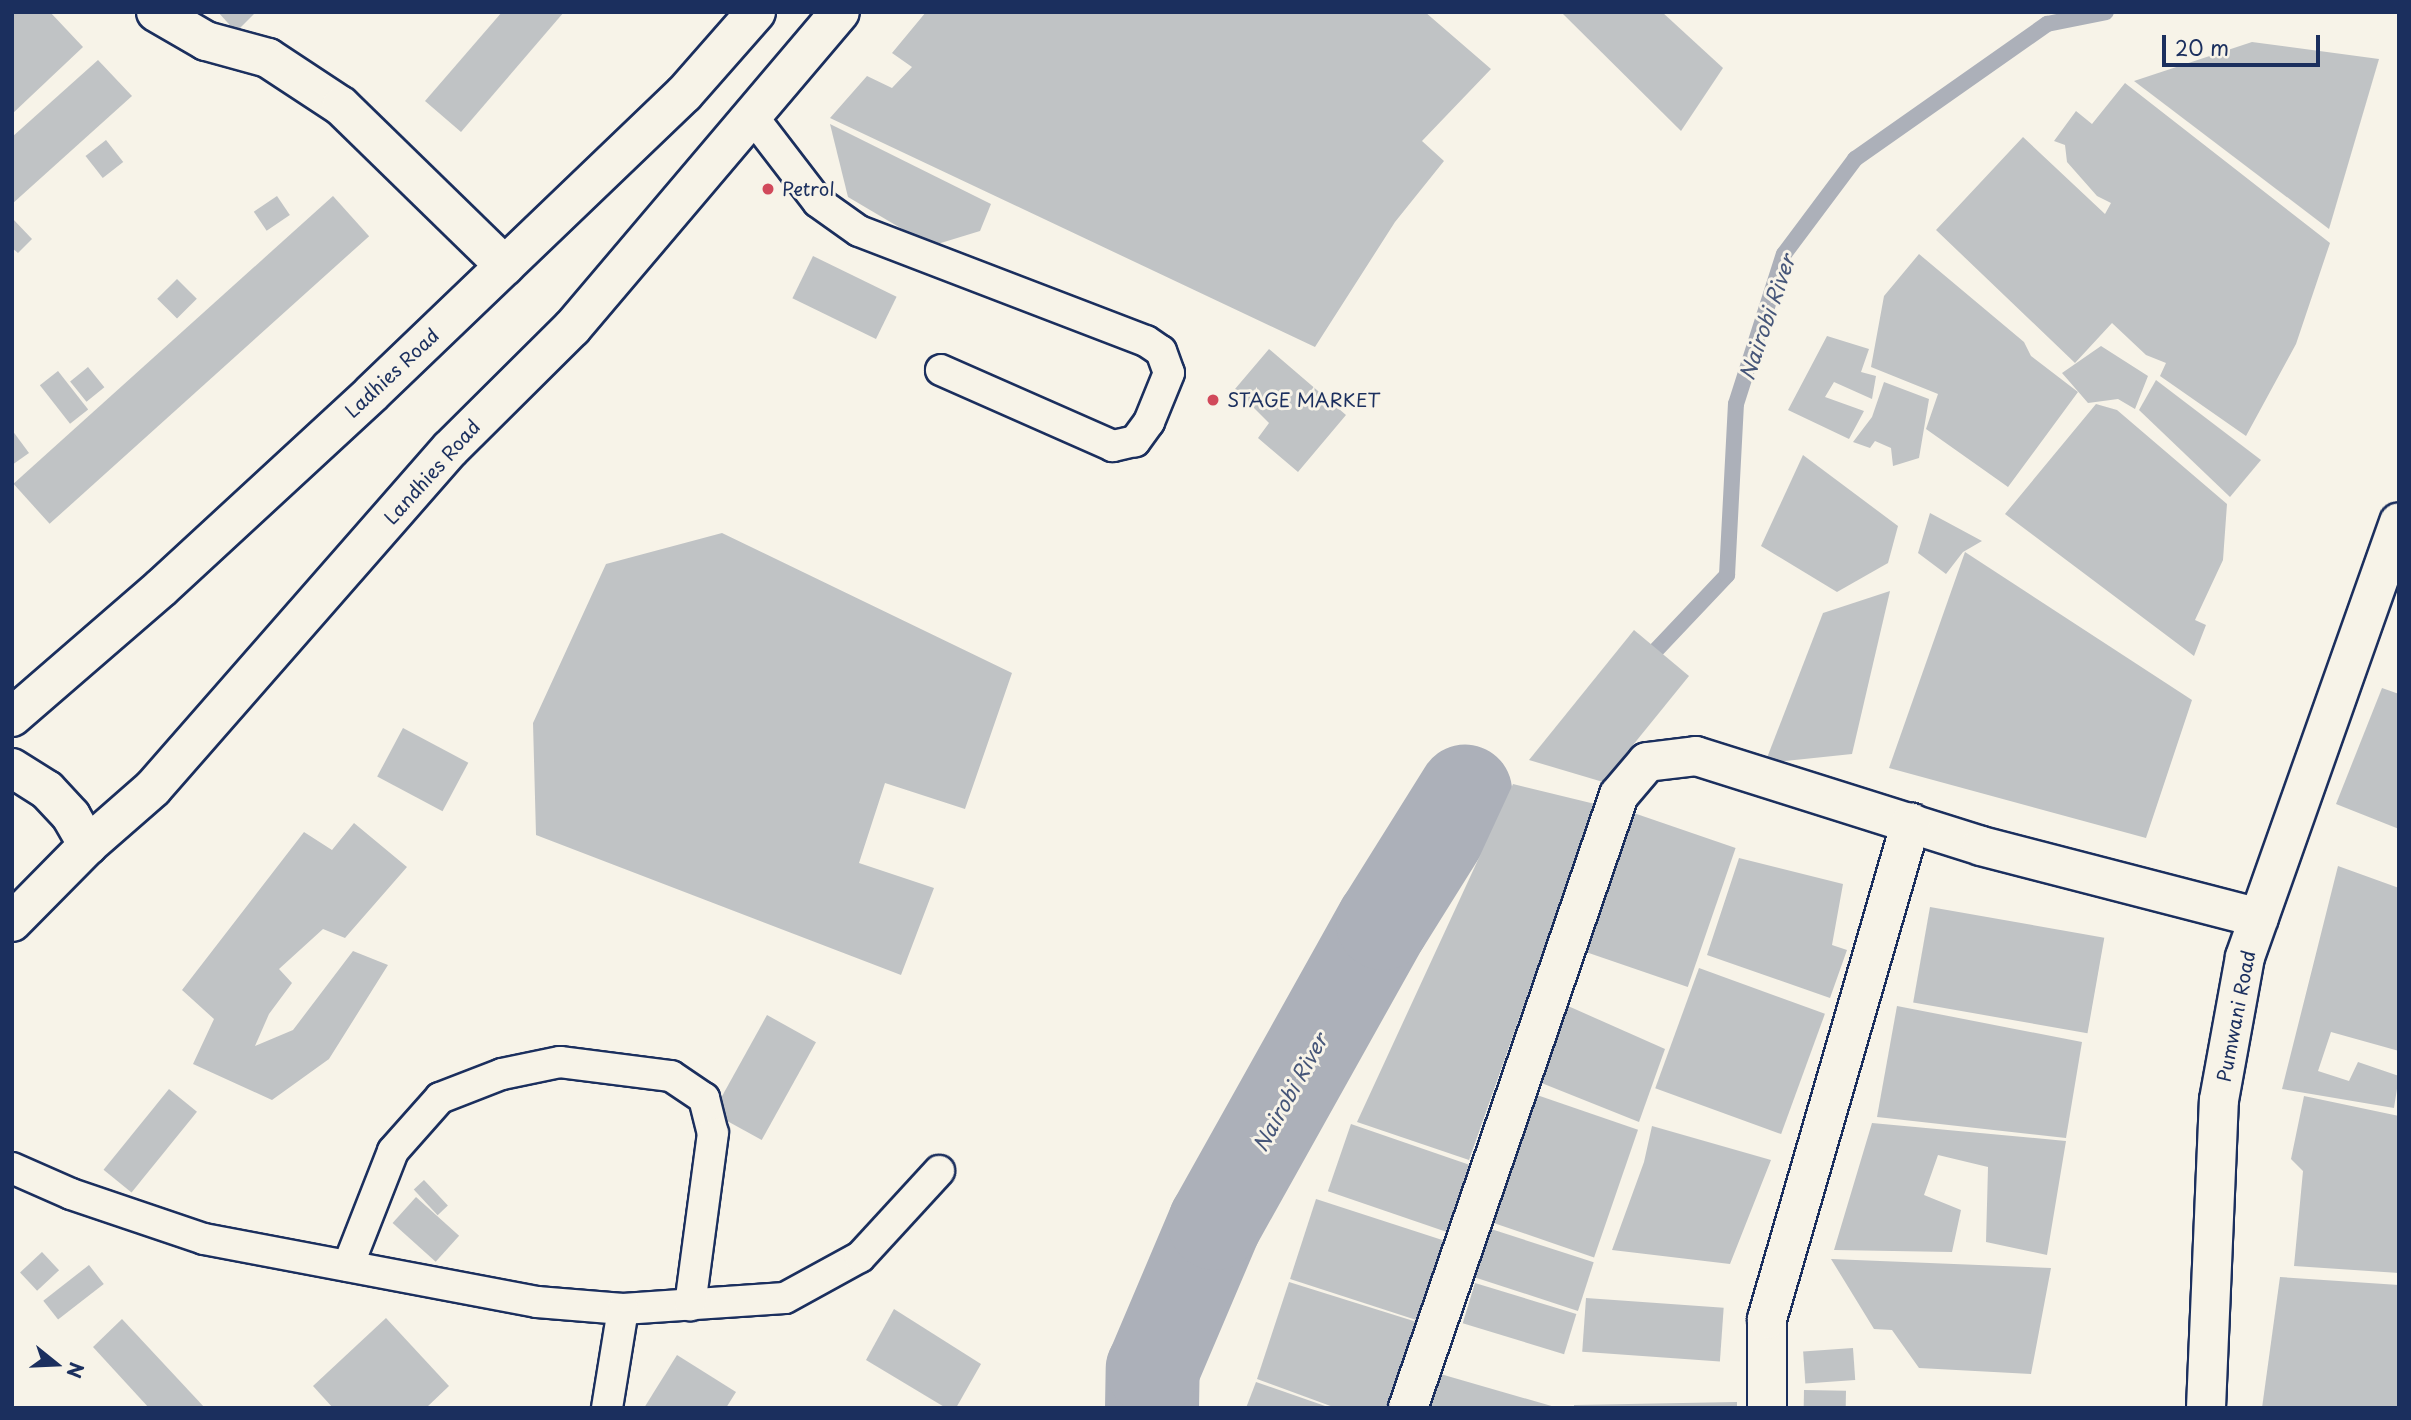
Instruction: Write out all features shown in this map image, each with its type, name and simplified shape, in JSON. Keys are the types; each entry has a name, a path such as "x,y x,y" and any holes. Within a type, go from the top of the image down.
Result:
{"street":[{"path":"156,12 206,41 268,58 341,106 505,266"},
{"name":"Ladhies Road","path":"12,717 161,589 505,266 684,94 755,12"},
{"name":"Landhies Road","path":"12,922 88,845 153,788 450,449 572,328 840,12"},
{"name":"Pumwani Road","path":"2206,1408 2219,1100 2245,957 2399,523"},
{"path":"1408,1408 1619,794 1647,762 1696,756 1981,846 2259,918"},
{"path":"12,768 47,790 71,816 88,845"},
{"path":"1767,1408 1767,1319 1911,822"}],"lane":[{"path":"752,116 818,202 859,231 1146,341 1161,351 1169,373 1149,422 1135,441 1113,446 941,370"},
{"path":"348,1266 393,1151 440,1098 502,1074 560,1062 671,1076 704,1098 713,1133 690,1305"},
{"path":"12,1168 71,1194 204,1239 537,1302 623,1309 785,1298 860,1257 939,1171"},
{"path":"607,1408 623,1309"}],"building":[{"path":"12,12 50,12 83,47 12,114"},
{"path":"218,12 256,12 236,32"},
{"path":"502,12 564,12 461,132 425,101"},
{"path":"926,12 1425,12 1491,69 1422,141 1444,161 1395,222 1315,347 830,118 867,76 892,88 912,67 892,53"},
{"path":"1561,12 1662,12 1723,68 1681,131"},
{"path":"2252,42 2379,59 2329,229 2134,81"},
{"path":"98,60 132,96 12,204 12,137"},
{"path":"2125,83 2330,243 2296,344 2246,436 2160,376 2166,363 2146,355 2112,323 2075,363 1936,230 2023,137 2105,214 2111,203 2097,196 2067,162 2065,145 2054,141 2076,111 2092,124"},
{"path":"830,124 991,204 980,231 931,246 848,197"},
{"path":"106,140 123,162 103,178 86,156"},
{"path":"277,196 290,215 267,231 254,212"},
{"path":"333,196 369,236 50,524 13,484"},
{"path":"12,218 32,239 18,253 12,248"},
{"path":"1919,254 2024,342 2031,356 2078,392 2008,487 1926,429 1938,394 1871,367 1884,296"},
{"path":"813,256 897,297 876,339 792,298"},
{"path":"177,279 197,299 177,319 157,299"},
{"path":"1827,336 1869,349 1861,372 1876,376 1872,399 1834,382 1825,397 1864,411 1849,439 1788,410"},
{"path":"2101,346 2148,376 2135,409 2118,399 2088,403 2062,373"},
{"path":"1269,349 1346,415 1298,472 1258,438 1269,423 1235,389"},
{"path":"88,367 104,387 86,402 70,381"},
{"path":"58,371 88,410 70,424 40,385"},
{"path":"2156,380 2261,460 2230,497 2139,410"},
{"path":"1884,382 1929,399 1919,458 1893,466 1891,448 1875,441 1870,448 1853,442 1872,417"},
{"path":"2096,404 2117,410 2227,504 2223,560 2195,620 2206,625 2194,656 2005,514"},
{"path":"12,430 29,453 12,465"},
{"path":"1803,455 1898,526 1888,563 1837,592 1761,546"},
{"path":"1930,513 1982,541 1963,552 1946,574 1918,553"},
{"path":"722,533 1012,673 965,809 885,783 859,863 934,888 901,975 536,835 533,723 606,564"},
{"path":"1965,552 2192,700 2146,838 1889,768"},
{"path":"1890,591 1852,754 1765,763 1823,613"},
{"path":"1634,630 1689,676 1603,782 1529,760"},
{"path":"2382,688 2399,694 2399,829 2336,804"},
{"path":"403,728 468,763 443,811 377,777"},
{"path":"1513,784 1595,804 1469,1160 1357,1122"},
{"path":"1625,810 1736,848 1688,987 1577,949"},
{"path":"354,823 407,867 345,938 323,929 279,969 292,983 269,1014 255,1046 293,1030 353,951 388,965 329,1059 272,1100 193,1064 214,1019 182,990 304,832 332,850"},
{"path":"1739,858 1843,884 1832,945 1847,950 1830,998 1707,955"},
{"path":"2338,866 2399,888 2399,1051 2331,1032 2318,1071 2349,1081 2358,1062 2399,1076 2394,1108 2282,1089"},
{"path":"1930,907 2104,938 2087,1033 1913,1003"},
{"path":"1699,968 1825,1014 1781,1134 1655,1088"},
{"path":"1559,1002 1665,1049 1639,1122 1539,1082"},
{"path":"1897,1006 2082,1042 2066,1138 1877,1117"},
{"path":"767,1015 816,1042 762,1140 713,1113"},
{"path":"169,1089 197,1112 132,1192 104,1170"},
{"path":"1534,1094 1638,1130 1594,1257 1490,1222"},
{"path":"2304,1096 2399,1116 2399,1273 2294,1266 2303,1171 2291,1159"},
{"path":"1872,1123 2066,1141 2047,1255 1986,1242 1988,1167 1938,1155 1924,1195 1961,1210 1952,1252 1834,1250"},
{"path":"1351,1124 1469,1165 1446,1232 1328,1191"},
{"path":"1652,1126 1771,1160 1730,1264 1612,1250 1644,1162"},
{"path":"424,1180 448,1206 438,1215 414,1190"},
{"path":"416,1197 459,1236 436,1262 393,1223"},
{"path":"1316,1199 1445,1241 1419,1321 1290,1279"},
{"path":"1491,1229 1594,1262 1578,1311 1475,1278"},
{"path":"42,1252 59,1270 37,1291 20,1272"},
{"path":"1831,1259 2051,1268 2031,1374 1919,1368 1892,1330 1874,1329"},
{"path":"89,1265 104,1284 58,1320 43,1301"},
{"path":"2280,1277 2399,1285 2399,1408 2262,1408"},
{"path":"1289,1282 1420,1323 1391,1408 1336,1408 1257,1379"},
{"path":"1475,1283 1576,1314 1564,1354 1463,1323"},
{"path":"1586,1298 1724,1308 1720,1361 1582,1352"},
{"path":"894,1309 981,1364 956,1408 946,1408 866,1360"},
{"path":"386,1318 449,1386 426,1408 333,1408 313,1386"},
{"path":"122,1319 205,1408 149,1408 93,1347"},
{"path":"1853,1348 1855,1380 1805,1383 1803,1351"},
{"path":"677,1355 736,1392 726,1408 644,1408"},
{"path":"1437,1373 1555,1407 1555,1408 1427,1408"},
{"path":"1256,1382 1328,1407 1328,1408 1246,1408"},
{"path":"1804,1390 1846,1391 1846,1408 1804,1408"},
{"path":"1737,1402 1737,1408 1574,1408 1574,1405"}],"waterway":[{"name":"Nairobi River","path":"1642,665 1727,575 1736,404 1784,254 1855,159 2047,24 2106,12"},
{"name":"Nairobi River","path":"1152,1408 1153,1369 1215,1223 1383,923 1465,792"}],"place":[{"name":"Petrol","path":"768,189"},
{"name":"STAGE MARKET","path":"1213,400"}]}
